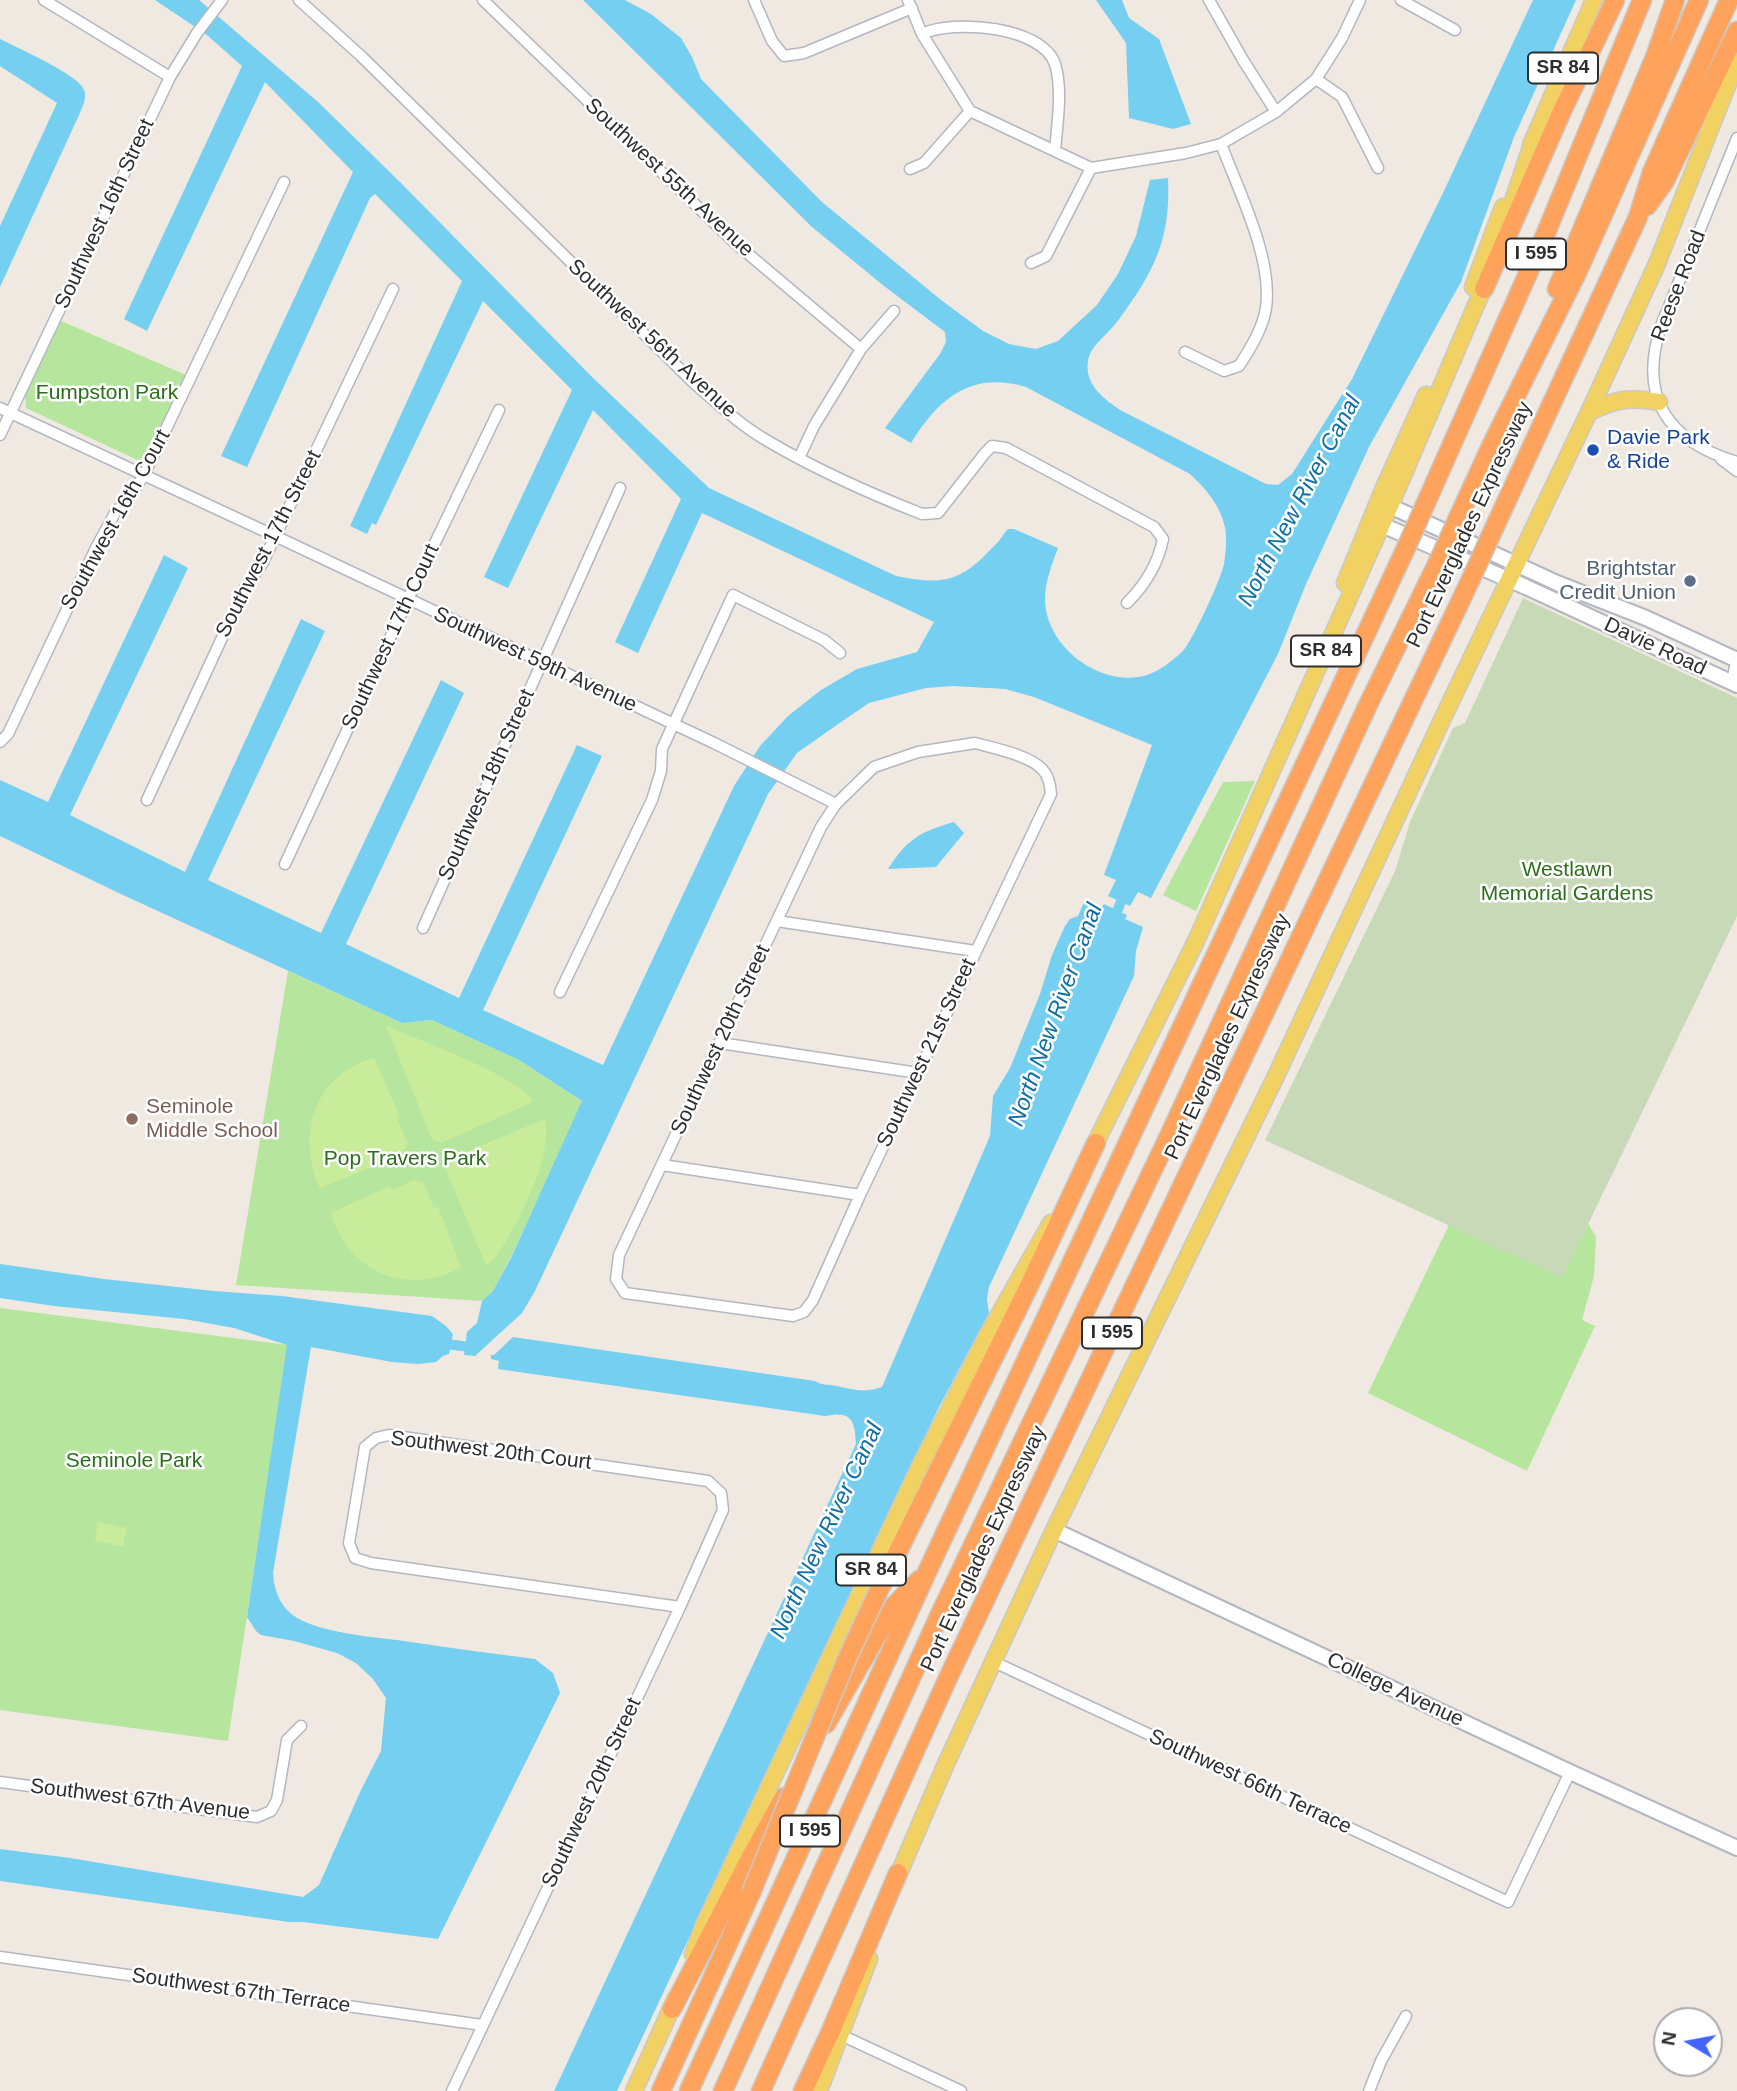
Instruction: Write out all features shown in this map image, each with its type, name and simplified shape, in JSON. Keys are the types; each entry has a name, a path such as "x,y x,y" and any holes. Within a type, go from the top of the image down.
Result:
{"highway":[{"path":"1484,289 1562,111 1615,0"},
{"name":"Port Everglades Expressway","path":"689,2091 928,1570 1406,548 1546,233 1642,0"},
{"path":"723,2091 947,1600 1170,1135 1367,707 1458,519 1655,57 1675,0"},
{"path":"1492,444 1577,273 1699,0"},
{"name":"Port Everglades Expressway","path":"761,2091 966,1640 1471,579 1638,217 1652,172 1729,0"},
{"path":"1638,217 1665,181 1737,30"},
{"path":"661,2091 751,1893 846,1661 1096,1143"},
{"path":"672,2009 754,1851 894,1606 928,1570"},
{"path":"803,2091 898,1873"}],"main road":[{"name":"SR 84","path":"634,2091 672,2009 704,1925 921,1464 987,1336 1096,1143 1196,941 1484,289 1534,138 1594,0"},
{"path":"819,2091 862,1981 898,1873 992,1661 1275,1078 1589,412 1656,267 1737,61"},
{"path":"1270,778 1308,670 1383,490 1452,339 1503,205 1534,138"},
{"path":"1589,412 1625,399 1659,401"},
{"name":"Davie Road","path":"1390,506 1578,592 1646,618 1737,659"},
{"name":"Davie Road","path":"1382,525 1735,681"},
{"name":"College Avenue","path":"1054,1530 1737,1848"}],"street":[{"path":"44,0 170,77"},
{"name":"Southwest 56th Avenue","path":"299,0 361,55 694,383 732,416 799,458 922,514 938,513 992,446 1006,448 1154,527 1163,539 1160,554 1143,588 1127,603"},
{"name":"Southwest 55th Avenue","path":"484,0 734,242 862,349"},
{"path":"754,0 772,41 785,56 804,53 910,4 922,34 970,111 1091,168 1186,153 1221,144 1276,112 1316,79 1342,38 1360,0"},
{"path":"1209,0 1276,112"},
{"path":"1401,0 1455,30"},
{"name":"Southwest 16th Street","path":"0,435 5,411 170,77 221,1"},
{"path":"922,34 933,28 990,27 1022,35 1045,48 1055,64 1059,97 1055,151"},
{"path":"1316,79 1342,97 1378,168"},
{"path":"910,169 924,163 970,111"},
{"name":"Reese Road","path":"1737,138 1661,326 1654,346 1652,364 1653,384 1659,401 1674,426 1686,438 1737,471"},
{"path":"1185,352 1224,371 1240,366 1266,311 1268,284 1263,255 1221,144"},
{"path":"1031,263 1046,256 1091,168"},
{"name":"Southwest 16th Court","path":"0,742 8,734 96,548 115,513 144,475 284,182"},
{"name":"Southwest 17th Street","path":"147,800 245,588 262,564 393,289"},
{"path":"799,458 814,426 862,349 894,311"},
{"name":"Southwest 17th Court","path":"285,864 499,410"},
{"name":"Southwest 59th Avenue","path":"5,411 275,536 836,804"},
{"name":"Reese Road","path":"1715,455 1737,462"},
{"name":"Southwest 18th Street","path":"423,928 620,488"},
{"path":"560,992 652,800 661,771 663,750 733,595 824,640 840,653"},
{"path":"1735,681 1737,659"},
{"name":"Southwest 21st Street","path":"804,1312 813,1300 860,1195 1051,794 1049,780 1041,767 1010,752 975,743 918,752 874,767 836,804"},
{"name":"Southwest 20th Street","path":"804,1312 793,1316 625,1293 616,1279 619,1255 821,827 836,804"},
{"path":"777,921 975,951"},
{"path":"720,1043 918,1073"},
{"path":"662,1165 860,1195"},
{"name":"Southwest 20th Court","path":"680,1607 372,1563 355,1558 349,1544 365,1447 376,1438 388,1435 708,1481 721,1493"},
{"name":"Southwest 20th Street","path":"452,2091 680,1607 723,1510 721,1493"},
{"name":"Southwest 66th Terrace","path":"992,1661 1508,1902 1570,1772"},
{"name":"Southwest 67th Avenue","path":"0,1782 257,1817 271,1811 277,1800 287,1740 301,1726"},
{"name":"Southwest 67th Terrace","path":"0,1956 482,2025"},
{"path":"1369,2091 1381,2061 1406,2016"},
{"path":"841,2035 961,2091"}],"green space":[{"name":"Fumpston Park","path":"61,321 186,375 142,462 26,408 25,395"},
{"name":"Westlawn Memorial Gardens","path":"1523,598 1737,698 1737,916 1562,1278 1265,1140 1395,871 1410,822 1453,728 1465,723"},
{"path":"1255,781 1196,911 1163,895 1223,782"},
{"name":"Pop Travers Park","path":"288,971 402,1023 432,1020 519,1060 583,1102 510,1259 493,1291 482,1301 236,1285"},
{"path":"386,1026 490,1070 525,1092 533,1102 441,1143 432,1139"},
{"path":"374,1058 400,1116 397,1118 407,1143 404,1151 320,1188 310,1148 316,1109 324,1092 337,1078 353,1066"},
{"path":"545,1119 545,1147 535,1182 511,1233 502,1248 486,1265 445,1168 449,1159"},
{"path":"414,1180 424,1183 434,1208 438,1207 461,1267 441,1276 421,1280 401,1279 365,1264 339,1233 331,1213 390,1186 392,1190"},
{"path":"1576,1202 1596,1237 1594,1276 1582,1320 1595,1326 1527,1471 1368,1393 1449,1225"},
{"name":"Seminole Park","path":"0,1308 288,1345 228,1741 0,1710"},
{"path":"98,1522 127,1528 123,1546 95,1541"}],"water":[{"path":"155,0 199,0 318,102 591,376 709,488 896,576 912,579 939,580 960,574 982,558 1008,529 1014,529 1058,548 1045,599 1048,617 1055,633 1065,648 1095,670 1130,678 1157,671 1183,651 1200,623 1218,582 1224,564 1226,531 1220,512 1207,492 1190,474 1026,387 1006,383 973,386 958,392 933,413 911,443 885,428 940,354 946,342 945,332 812,227 583,0 625,0 651,14 681,38 701,79 822,202 941,300 983,331 1009,344 1036,349 1058,341 1097,305 1118,274 1136,236 1150,180 1168,178 1166,220 1157,255 1141,288 1117,322 1092,350 1088,361 1089,377 1097,391 1122,411 1266,484 1278,485 1292,474 1352,379 1533,0 1576,0 1514,137 1461,282 1369,447 1306,584 1278,654 1151,898 1138,892 1130,906 1108,896 1116,880 1104,875 1152,745 1034,697 1005,689 953,686 926,688 869,703 797,753 768,794 535,1291 522,1313 475,1356 464,1355 467,1332 477,1323 482,1301 493,1291 511,1258 582,1101 519,1060 432,1020 402,1023 0,836 0,780 48,802 164,555 188,568 70,815 185,872 301,619 325,631 208,880 321,933 441,680 464,693 346,944 459,998 577,745 602,756 483,1010 603,1065 734,786 760,746 788,716 821,690 857,669 917,652 934,622 702,513 638,653 615,642 681,499 593,410 508,588 484,577 572,390 483,301 376,525 372,523 367,534 350,526 462,281 375,194 370,198 247,467 221,456 353,172 265,82 147,331 124,319 242,66 207,35"},
{"path":"1096,0 1122,0 1129,18 1159,39 1191,124 1173,129 1129,118 1126,43"},
{"path":"0,39 69,75 78,82 85,94 81,112 0,287 0,226 57,103 0,66"},
{"path":"954,822 964,833 936,867 888,869 915,838"},
{"path":"1085,900 1101,908 1104,904 1127,915 1125,919 1143,927 1136,951 1134,976 989,1287 989,1313 938,1409 617,2091 554,2091 856,1444 853,1423 846,1416 825,1416 498,1369 499,1361 491,1359 491,1355 513,1337 815,1381 854,1390 882,1387 990,1136 993,1096 1010,1068 1065,926 1070,919 1078,916"},
{"path":"0,1264 104,1279 282,1296 432,1316 453,1334 449,1354 436,1362 418,1364 392,1362 311,1347 273,1573 275,1587 283,1604 291,1614 307,1623 360,1635 535,1659 553,1673 560,1693 438,1939 289,1922 0,1881 0,1849 303,1897 319,1885 381,1751 386,1698 373,1679 356,1663 337,1653 261,1635 247,1617 287,1345 234,1328 184,1319 0,1298"}],"waterway":[{"name":"North New River Canal","path":"1112,923 1126,890"},
{"path":"439,1343 470,1347 474,1338"}],"place":[{"name":"Davie Park & Ride","path":"1593,450"},
{"name":"Brightstar Credit Union","path":"1690,581"},
{"name":"Seminole Middle School","path":"132,1119"}]}
